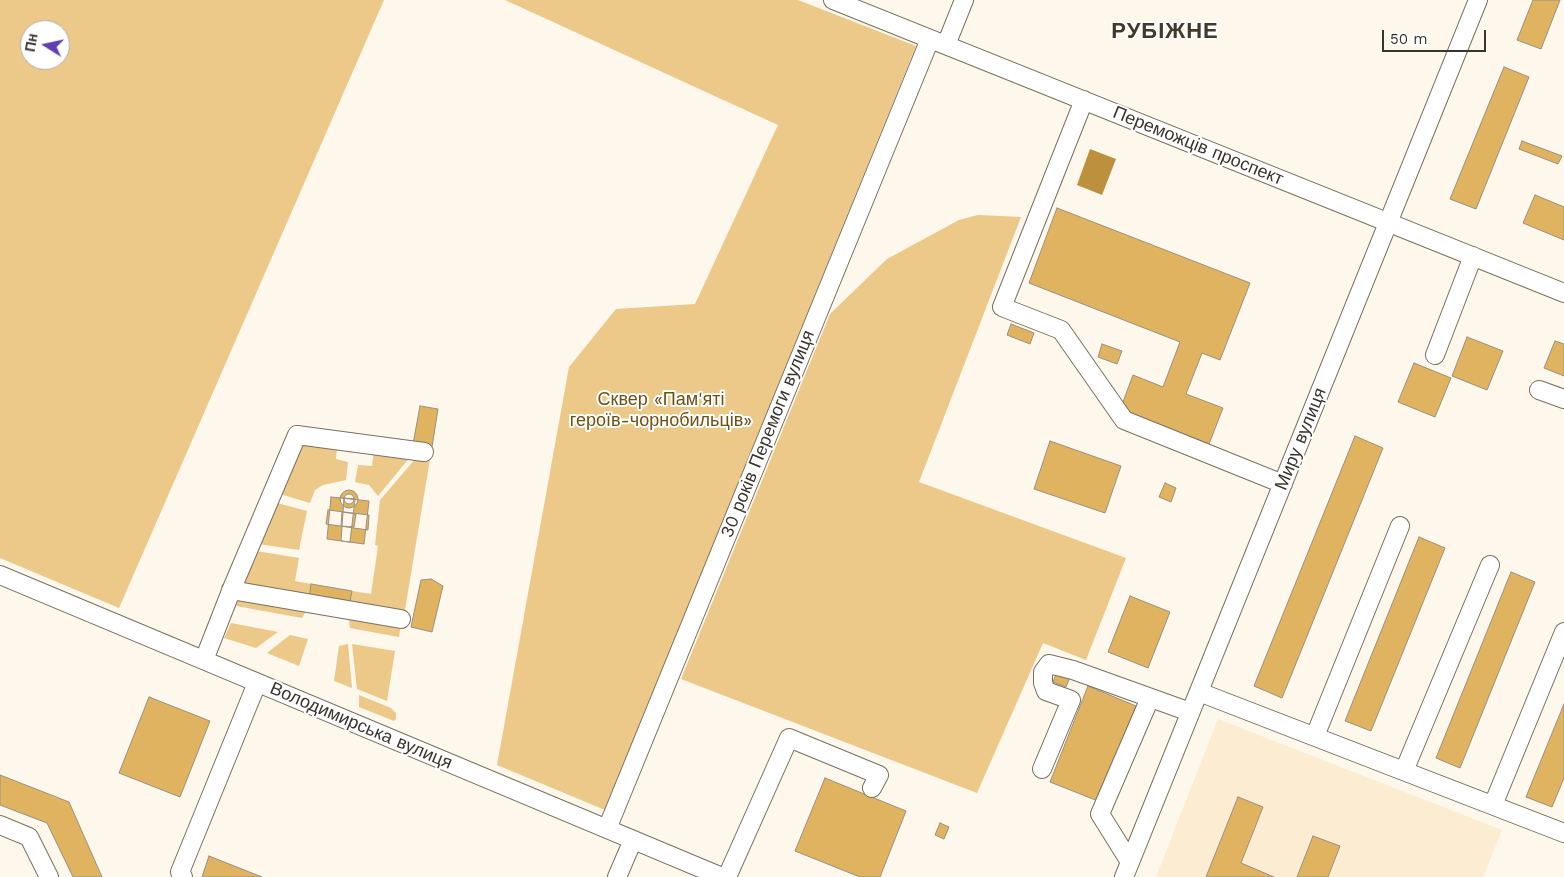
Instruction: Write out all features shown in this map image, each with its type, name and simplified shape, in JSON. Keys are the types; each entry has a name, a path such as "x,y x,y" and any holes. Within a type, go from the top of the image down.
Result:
{"street":[{"name":"Переможців проспект","path":"832,0 1564,293"},
{"path":"946,45 964,0"},
{"name":"Миру вулиця","path":"1127,870 1478,0"},
{"name":"30 років Перемоги вулиця","path":"607,829 930,39"},
{"path":"1084,100 1002,307 1061,330 1124,420 1283,484"},
{"path":"1435,355 1473,256"},
{"path":"1539,390 1564,399"},
{"path":"204,660 231,590 297,435 424,452"},
{"path":"1315,736 1400,526"},
{"path":"1404,771 1490,565"},
{"name":"Володимирська вулиця","path":"0,575 722,877"},
{"path":"231,590 401,619"},
{"path":"1493,805 1564,632"},
{"path":"1042,769 1071,700 1046,691 1042,683 1043,672 1049,664 1190,712"},
{"path":"183,877 180,872 257,683"},
{"path":"1199,692 1564,833"},
{"path":"1127,870 1100,814 1150,698"},
{"path":"727,877 789,738 878,775 872,788"},
{"path":"0,825 29,837 49,877"},
{"path":"617,877 633,840"}],"shaded area":[{"path":"1090,149 1116,159 1102,195 1077,185"},
{"path":"1218,719 1502,830 1483,877 1156,877"}],"green space":[{"path":"0,0 384,0 119,608 0,558"},
{"name":"Сквер «Пам'яті героїв-чорнобильців»","path":"505,0 798,0 916,46 605,810 497,765 569,367 616,309 695,304 778,125"},
{"path":"978,215 1021,217 919,482 1126,558 1086,660 1043,643 977,793 681,679 830,314 887,259 959,220"},
{"path":"301,441 337,447 336,459 348,462 346,480 323,485 315,490 310,503 280,494"},
{"path":"374,451 411,456 378,496 369,485 355,482 358,465 372,466"},
{"path":"416,458 430,459 404,616 349,606 352,591 371,594 378,546 375,545 380,500"},
{"path":"277,503 307,511 299,550 258,544"},
{"path":"256,551 299,558 295,581 311,584 309,599 240,587"},
{"path":"241,594 309,606 302,618 236,606"},
{"path":"348,612 401,623 399,637 350,628"},
{"path":"231,623 278,632 256,648 224,638"},
{"path":"290,635 308,639 299,666 267,653"},
{"path":"348,644 352,688 334,681 339,646"},
{"path":"352,644 395,651 387,701 357,689"},
{"path":"359,695 391,708 396,713 396,719 394,721 359,707"}],"building":[{"path":"1533,0 1560,0 1541,49 1517,40"},
{"path":"1504,67 1529,77 1476,209 1450,199"},
{"path":"1522,141 1562,156 1558,164 1519,149"},
{"path":"1535,195 1564,207 1564,240 1523,223"},
{"path":"1057,208 1250,283 1220,360 1202,353 1186,394 1223,408 1209,444 1120,410 1133,375 1163,387 1180,342 1029,283"},
{"path":"1011,324 1034,333 1030,344 1007,335"},
{"path":"1467,337 1503,351 1487,390 1452,376"},
{"path":"1555,341 1564,344 1564,376 1544,368"},
{"path":"1102,344 1122,351 1117,364 1098,357"},
{"path":"1414,363 1451,378 1435,417 1398,402"},
{"path":"420,406 438,409 432,447 413,444"},
{"path":"1355,436 1383,448 1282,698 1254,686"},
{"path":"1050,441 1121,466 1105,513 1034,489"},
{"path":"1165,483 1176,488 1171,502 1159,497"},
{"path":"349,490 355,493 358,499 355,505 349,508 343,505 340,499 343,493"},
{"path":"347,494 351,494 354,499 353,503 347,504 344,501 344,497"},
{"path":"331,497 369,501 364,544 327,539"},
{"path":"344,498 355,499 350,542 341,541"},
{"path":"328,510 369,515 368,530 326,524"},
{"path":"342,512 356,514 354,527 341,526"},
{"path":"1419,537 1445,548 1371,731 1345,721"},
{"path":"1511,572 1535,582 1460,768 1436,758"},
{"path":"431,579 443,586 432,632 411,627 421,580"},
{"path":"311,584 352,591 349,606 309,599"},
{"path":"1130,596 1170,612 1148,668 1108,652"},
{"path":"1057,672 1070,677 1066,687 1053,682"},
{"path":"1088,686 1136,706 1098,801 1050,782"},
{"path":"149,697 210,721 180,797 119,773"},
{"path":"1564,704 1564,778 1552,807 1526,797"},
{"path":"0,775 69,802 102,877 73,877 47,823 0,805"},
{"path":"825,778 906,811 880,877 860,877 795,851"},
{"path":"1238,797 1263,807 1241,863 1274,877 1206,877"},
{"path":"940,823 949,827 944,839 935,835"},
{"path":"1313,836 1340,846 1328,877 1297,877"},
{"path":"209,856 262,877 202,877"}],"district":[{"name":"РУБІЖНЕ","path":"1165,32"}]}
